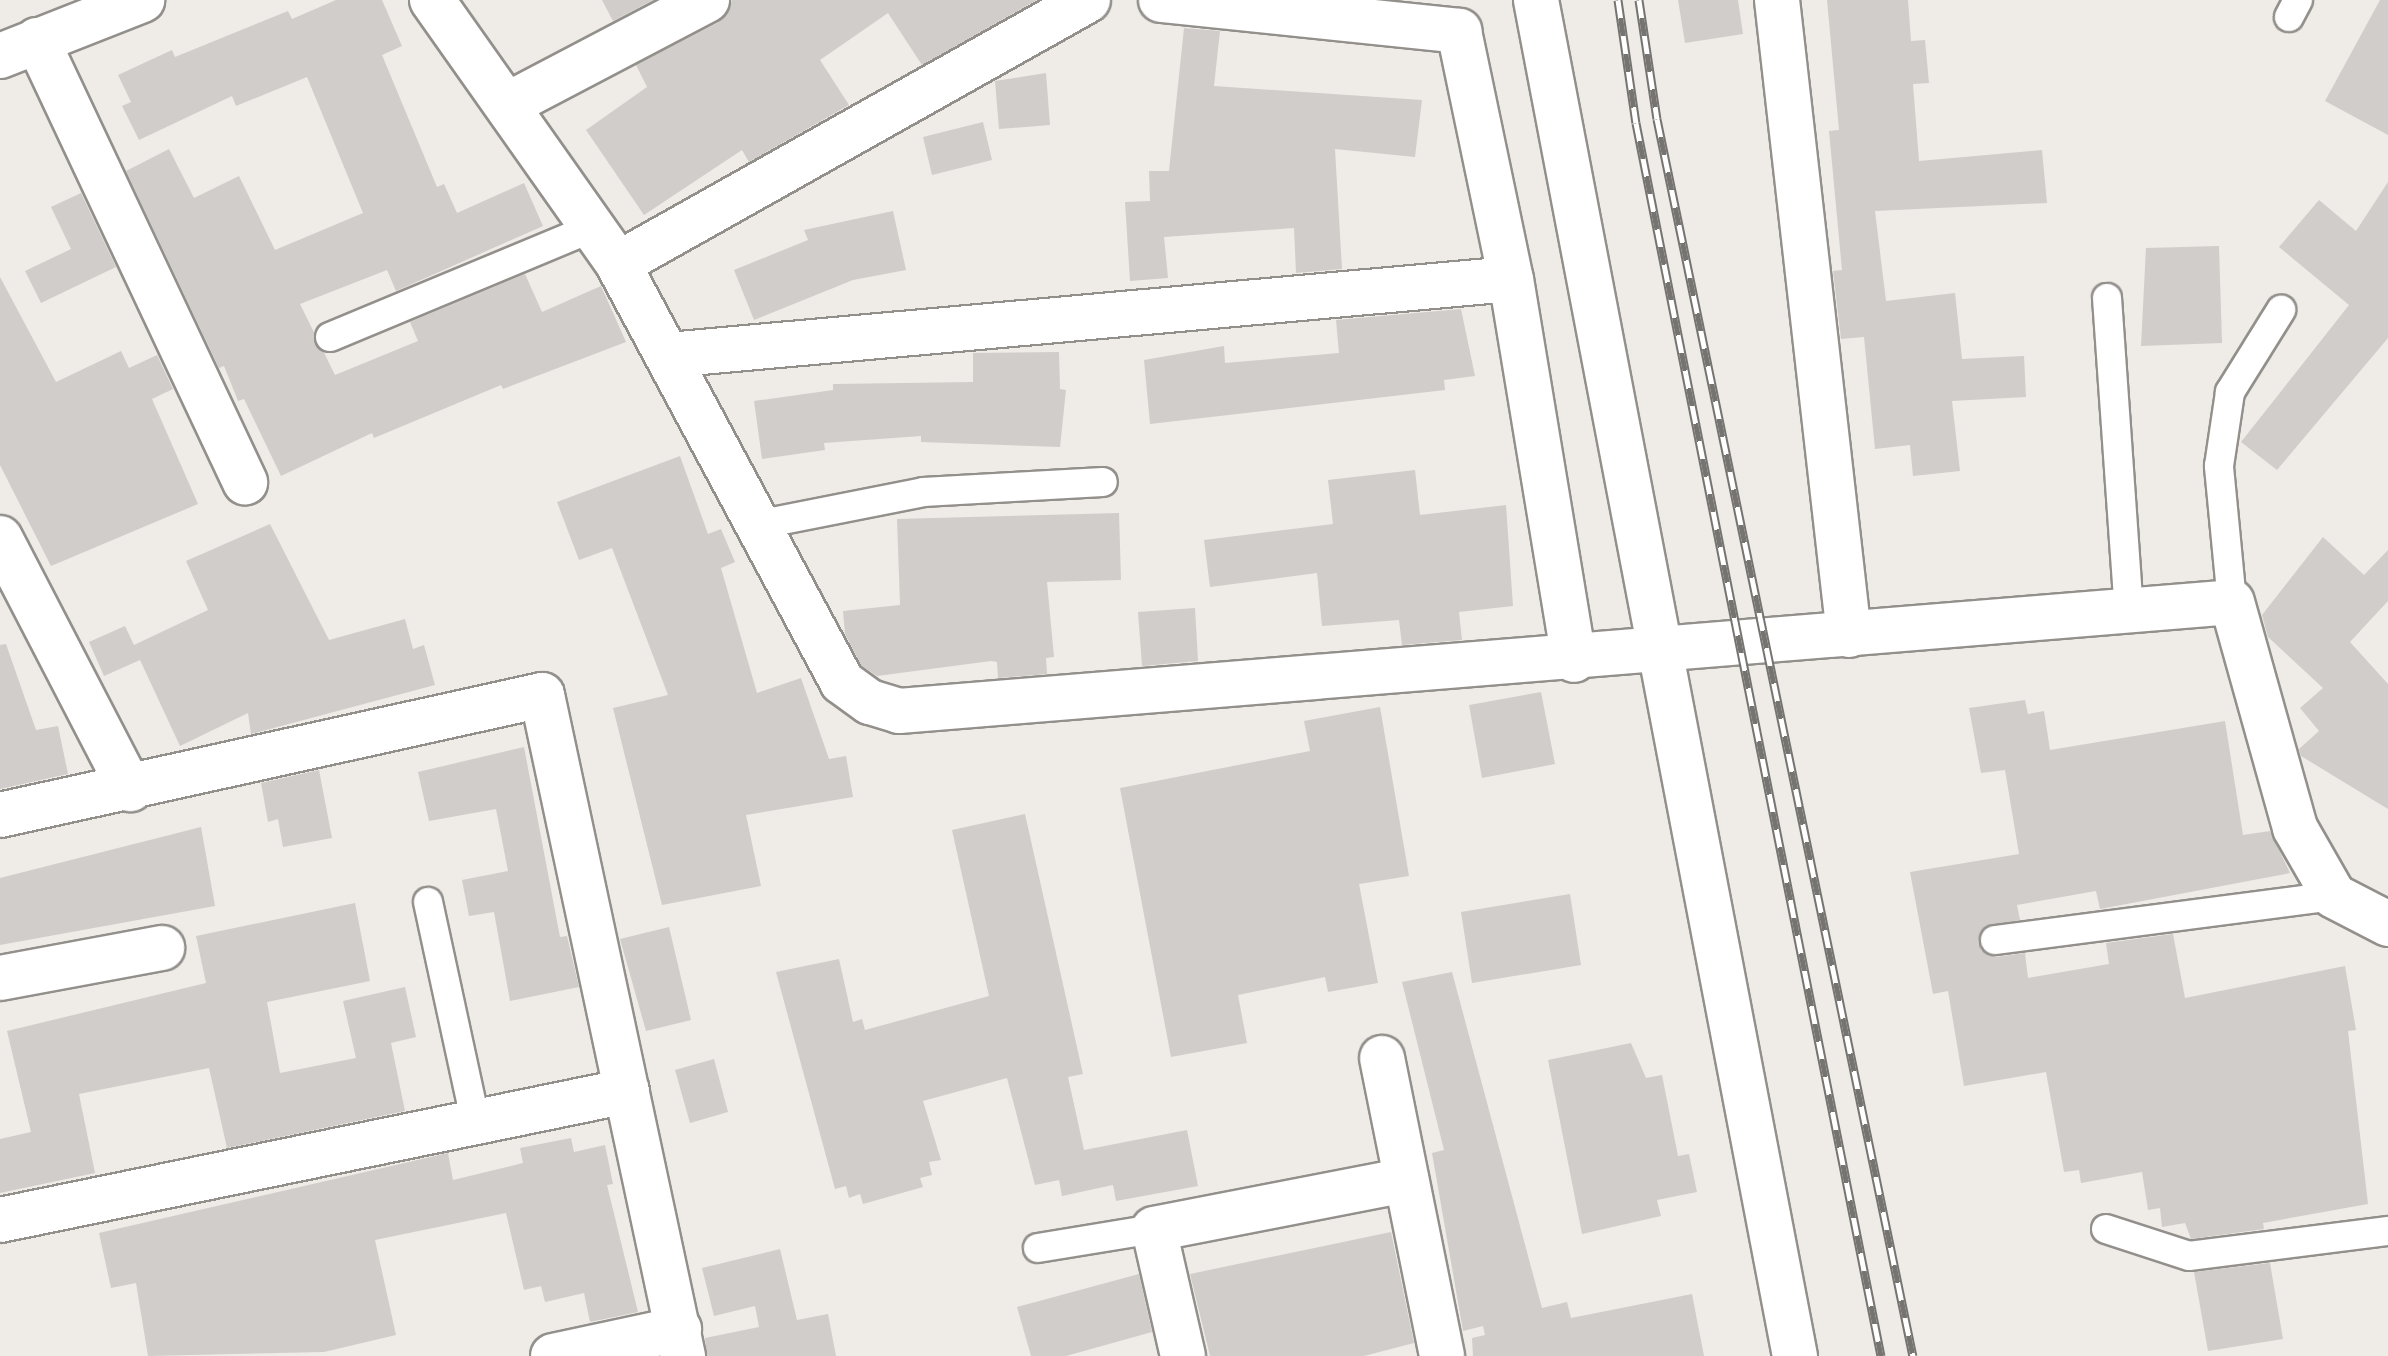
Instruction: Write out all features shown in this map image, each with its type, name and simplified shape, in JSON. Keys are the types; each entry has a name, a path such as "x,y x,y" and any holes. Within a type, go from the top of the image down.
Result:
{"street":[{"path":"142,0 18,48 245,483"},
{"path":"432,0 590,229 618,264 762,524 842,682 870,702 899,711 1574,660 2232,602 2295,828 2334,896 2388,924"},
{"path":"507,105 707,0"},
{"path":"618,264 1088,0"},
{"path":"1161,0 1459,31 1511,279 1574,660"},
{"path":"1536,0 1656,652 1795,1356"},
{"path":"1777,0 1849,635"},
{"path":"668,355 1511,279"},
{"path":"0,538 130,789"},
{"path":"0,815 130,789 542,695 681,1342 553,1356"},
{"path":"0,978 162,948"},
{"path":"1382,1058 1442,1356"},
{"path":"0,1220 627,1091"},
{"path":"1183,1356 1154,1229 1406,1180"}],"lane":[{"path":"330,337 590,229"},
{"path":"2107,298 2129,609"},
{"path":"2232,602 2219,466 2230,392 2281,310"},
{"path":"762,524 923,492 1103,482"},
{"path":"1995,940 2334,896"},
{"path":"428,902 475,1120"},
{"path":"1038,1248 1154,1229"},
{"path":"2106,1229 2189,1256 2388,1231"}],"building":[{"path":"336,0 382,0 402,46 382,55 437,187 444,184 457,213 524,183 543,226 396,291 387,270 300,304 335,375 418,341 410,322 525,274 542,312 601,286 626,342 503,389 501,385 374,438 372,433 281,476 244,399 238,401 224,366 219,368 126,171 169,149 194,198 239,176 275,250 363,213 307,77 236,106 232,96 139,140 122,106 131,102 118,75 172,50 175,57 288,11 292,19"},
{"path":"602,0 653,0 613,21"},
{"path":"732,0 1037,0 922,65 888,13 820,60 849,105 749,162 742,150 644,215 586,130 647,87 636,65 719,22"},
{"path":"1678,0 1738,0 1743,34 1685,43"},
{"path":"1827,0 1908,0 1911,41 1925,40 1929,83 1913,84 1919,161 2042,150 2047,203 1875,211 1886,301 1955,293 1962,359 2024,356 2026,397 1952,401 1960,471 1913,476 1910,445 1875,449 1864,337 1841,339 1833,271 1842,270 1829,131 1839,130"},
{"path":"2380,0 2388,0 2388,135 2325,101"},
{"path":"1184,28 1220,31 1214,86 1422,100 1415,157 1335,149 1342,269 1296,273 1294,228 1164,237 1168,278 1130,281 1125,202 1150,201 1149,171 1169,171"},
{"path":"1046,73 1050,125 999,129 995,81"},
{"path":"983,122 992,160 932,175 923,137"},
{"path":"2388,182 2388,338 2277,470 2241,442 2349,305 2279,247 2319,200 2356,231"},
{"path":"81,193 116,267 41,303 25,271 71,249 51,207"},
{"path":"893,211 906,270 853,280 754,320 734,270 808,240 804,230"},
{"path":"2219,246 2222,343 2141,346 2146,248"},
{"path":"0,277 56,382 121,351 129,368 157,355 173,389 152,399 198,504 51,566 0,465"},
{"path":"1461,309 1475,376 1444,380 1445,390 1150,424 1144,360 1224,346 1225,363 1339,353 1336,320"},
{"path":"1059,352 1060,389 1066,390 1060,447 921,442 921,436 824,443 825,450 762,459 754,401 833,390 833,384 973,382 973,353"},
{"path":"680,456 708,534 721,529 735,562 721,568 757,693 801,678 829,759 846,756 853,797 746,815 761,886 662,905 613,708 668,695 612,548 579,560 557,502"},
{"path":"1415,470 1420,515 1506,505 1513,606 1459,612 1462,640 1402,645 1399,620 1322,626 1317,573 1210,587 1204,540 1333,524 1328,480"},
{"path":"1119,513 1121,580 1047,582 1054,657 1046,658 1047,674 998,678 997,662 991,661 877,676 861,665 845,634 843,611 900,605 897,519"},
{"path":"270,524 329,640 405,619 413,649 424,645 435,685 251,734 248,713 180,746 140,660 104,676 89,642 125,626 134,645 208,610 186,561"},
{"path":"2323,537 2364,575 2388,550 2388,601 2350,642 2388,684 2388,809 2301,756 2299,749 2319,731 2300,708 2323,688 2268,637 2262,615"},
{"path":"1195,608 1198,661 1142,666 1138,612"},
{"path":"6,644 36,730 58,726 68,774 0,789 0,645"},
{"path":"1541,692 1555,764 1482,778 1469,705"},
{"path":"2025,700 2028,714 2044,711 2050,750 2225,721 2243,835 2270,831 2290,873 2100,909 2096,891 2017,905 2020,920 1984,927 1981,950 1996,957 2025,953 2028,978 2109,964 2106,943 2173,934 2185,998 2345,966 2356,1030 2348,1031 2368,1204 2263,1223 2264,1229 2191,1239 2185,1223 2162,1227 2160,1208 2148,1210 2142,1172 2081,1183 2079,1170 2064,1172 2046,1072 1964,1086 1948,991 1933,994 1910,872 2019,854 2005,770 1981,773 1969,708"},
{"path":"1380,707 1409,876 1359,884 1378,983 1328,992 1325,977 1238,995 1247,1043 1171,1057 1120,788 1310,751 1304,721"},
{"path":"524,747 560,937 567,936 579,987 510,1001 494,912 469,916 462,880 508,871 496,809 429,821 418,772"},
{"path":"319,770 332,838 283,847 278,819 268,822 261,783"},
{"path":"1025,814 1083,1074 1068,1077 1084,1150 1187,1130 1198,1186 1116,1201 1113,1185 1062,1196 1059,1180 1035,1185 1007,1078 923,1101 941,1160 929,1162 932,1175 920,1178 923,1187 863,1204 860,1194 849,1198 846,1186 835,1189 776,972 839,959 853,1022 862,1019 865,1030 989,996 952,830"},
{"path":"201,827 215,906 0,945 0,878"},
{"path":"1570,894 1581,965 1472,983 1461,912"},
{"path":"355,903 370,981 267,1002 280,1073 356,1058 343,1001 405,987 416,1037 391,1043 405,1111 227,1148 209,1068 79,1094 95,1173 0,1193 0,1139 31,1132 7,1031 206,983 196,936"},
{"path":"669,927 691,1020 646,1031 620,939"},
{"path":"1452,972 1542,1308 1567,1302 1571,1318 1692,1294 1704,1356 1473,1356 1472,1338 1485,1335 1483,1326 1463,1331 1432,1153 1444,1150 1402,982"},
{"path":"1631,1043 1646,1078 1662,1075 1678,1156 1689,1154 1697,1192 1657,1200 1661,1216 1582,1234 1548,1060"},
{"path":"714,1059 728,1112 690,1123 675,1070"},
{"path":"571,1138 574,1152 605,1145 613,1184 607,1185 638,1312 590,1322 584,1293 545,1302 541,1286 524,1290 506,1213 375,1240 396,1335 324,1352 148,1356 136,1283 111,1288 99,1233 448,1153 453,1180 523,1163 520,1148"},
{"path":"1391,1232 1414,1343 1364,1356 1210,1356 1190,1274"},
{"path":"780,1249 797,1320 828,1314 836,1356 707,1356 705,1338 759,1327 755,1306 714,1316 702,1268"},
{"path":"2270,1263 2283,1339 2208,1351 2194,1272"},
{"path":"1139,1274 1152,1332 1066,1356 1031,1356 1017,1307"}],"railway":[{"path":"1618,0 1636,123 1881,1356"},
{"path":"1639,0 1657,119 1913,1356"}]}
